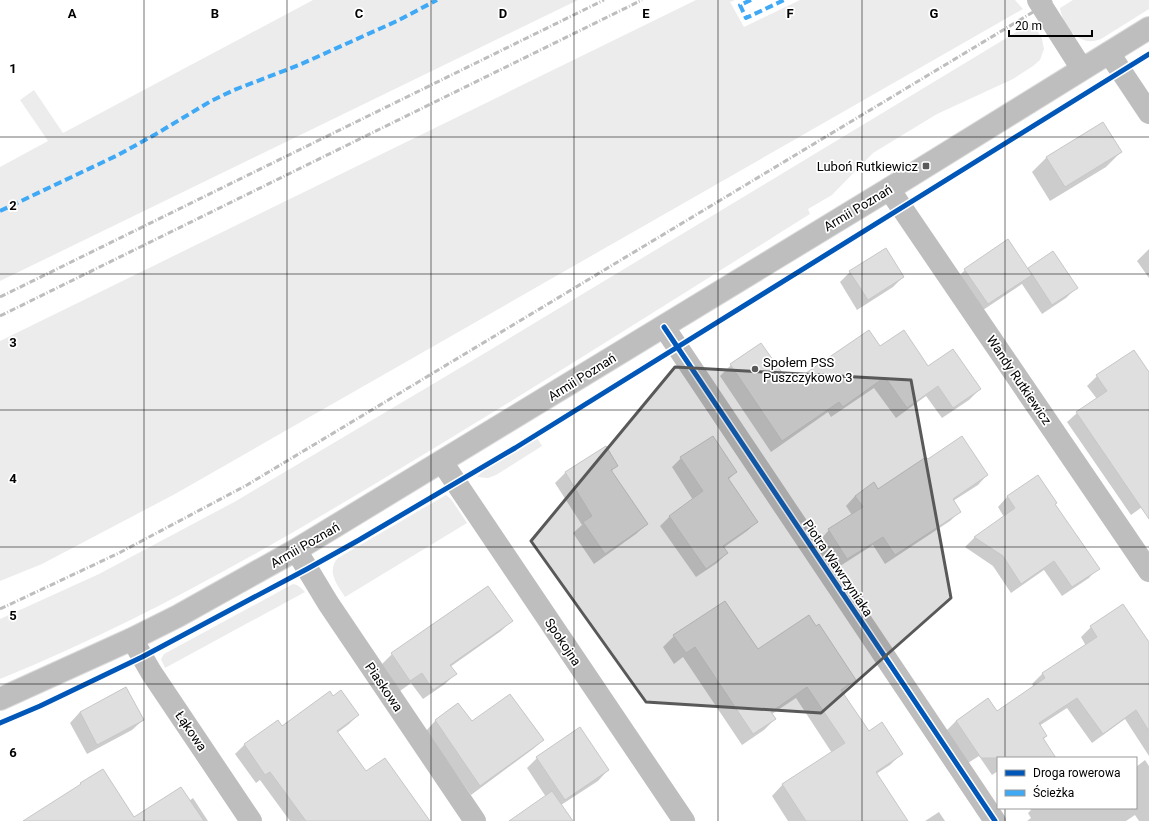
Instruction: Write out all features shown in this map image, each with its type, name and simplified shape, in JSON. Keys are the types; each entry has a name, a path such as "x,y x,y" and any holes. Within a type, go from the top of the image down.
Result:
{"street":[{"path":"1038,0 1082,69"},
{"name":"Armii Poznań","path":"0,699 132,639 178,616 296,550 664,327 1149,28"},
{"path":"1109,53 1149,113"},
{"name":"Wandy Rutkiewicz","path":"889,189 1149,571"},
{"name":"Piotra Wawrzyniaka","path":"664,327 995,821"},
{"name":"Spokojna","path":"442,462 684,821"},
{"name":"Piaskowa","path":"296,550 328,603 475,821"},
{"name":"Łąkowa","path":"132,639 150,672 251,821"}],"highlighted area":[{"path":"675,367 911,380 951,598 821,713 646,702 531,541"}],"shaded area":[{"path":"313,0 578,0 0,281 0,167 48,141 20,100 34,90 63,133"},
{"path":"696,0 735,0 730,2 744,27 800,0 1015,0 1023,9 175,494 42,564 0,581 0,341"},
{"path":"1073,0 1149,0 1149,9 1101,39 1090,41 1083,40 1073,33 1063,19 1060,8"},
{"path":"1033,22 1042,39 1044,49 1040,60 1013,79 937,114 873,153 832,195 808,209 810,214 490,414 243,561 148,612 50,658 0,679 0,619 99,574 236,501 485,353"},
{"path":"537,438 542,446 496,475 488,478 477,477 483,471"},
{"path":"446,495 451,499 467,523 345,597 336,583 333,573 333,568 338,558"},
{"path":"293,584 305,592 165,668 161,659 164,654"}],"building":[{"path":"1103,122 1122,152 1065,187 1046,157"},
{"path":"1008,239 1032,275 988,304 964,269"},
{"path":"886,248 904,277 868,300 849,271"},
{"path":"1053,251 1078,288 1052,305 1028,268"},
{"path":"869,330 880,346 904,330 928,366 953,349 981,389 953,408 938,386 907,408 885,377 843,407 839,402 782,441 730,364 761,343 790,384"},
{"path":"1134,350 1149,372 1149,519 1076,412 1107,391 1096,375"},
{"path":"713,436 737,472 728,478 758,522 723,546 728,553 706,569 669,516 703,491 680,457"},
{"path":"962,436 988,475 953,499 961,512 895,555 883,537 847,559 828,529 863,507 855,496 874,482 878,489 926,457 928,459"},
{"path":"606,446 618,466 611,470 648,524 605,554 583,522 592,516 565,472"},
{"path":"1038,475 1057,503 1055,504 1100,569 1072,587 1054,561 1021,584 1003,556 974,537 1015,508 1007,496"},
{"path":"488,586 513,621 450,665 457,674 433,690 422,673 410,681 391,653"},
{"path":"725,601 758,649 809,615 816,626 819,624 856,680 841,690 869,731 882,722 903,754 876,772 908,821 806,821 782,784 845,743 807,687 771,712 776,719 753,734 695,647 686,653 673,635"},
{"path":"1123,604 1149,642 1149,731 1136,710 1103,734 1077,698 1039,723 1047,736 1043,738 1055,757 981,758 956,721 988,698 997,711 1045,678 1042,673 1097,637 1090,626"},
{"path":"126,687 144,720 97,745 80,712"},
{"path":"341,690 359,715 337,731 366,771 385,758 430,821 306,821 270,772 265,775 244,744 278,720 282,726 330,691 333,696"},
{"path":"510,694 544,740 480,786 435,720 458,703 472,721"},
{"path":"580,727 609,770 565,800 536,757"},
{"path":"103,769 134,817 181,787 204,821 23,821"},
{"path":"552,791 573,821 509,821"}],"railway":[{"path":"0,297 604,0"},
{"path":"0,316 642,0"},
{"path":"0,609 119,553 247,485 1053,0"}],"marked path":[{"path":"0,211 118,155 211,101 234,90 299,65 397,21 437,0"},
{"path":"751,0 740,5 746,18 784,0"}],"cycle path":[{"path":"0,723 40,706 142,657 359,540 515,448 1149,54"},
{"path":"664,327 995,821"}],"place":[{"name":"Luboń Rutkiewicz","path":"926,166"},
{"name":"Społem PSS Puszczykowo 3","path":"755,369"}]}
